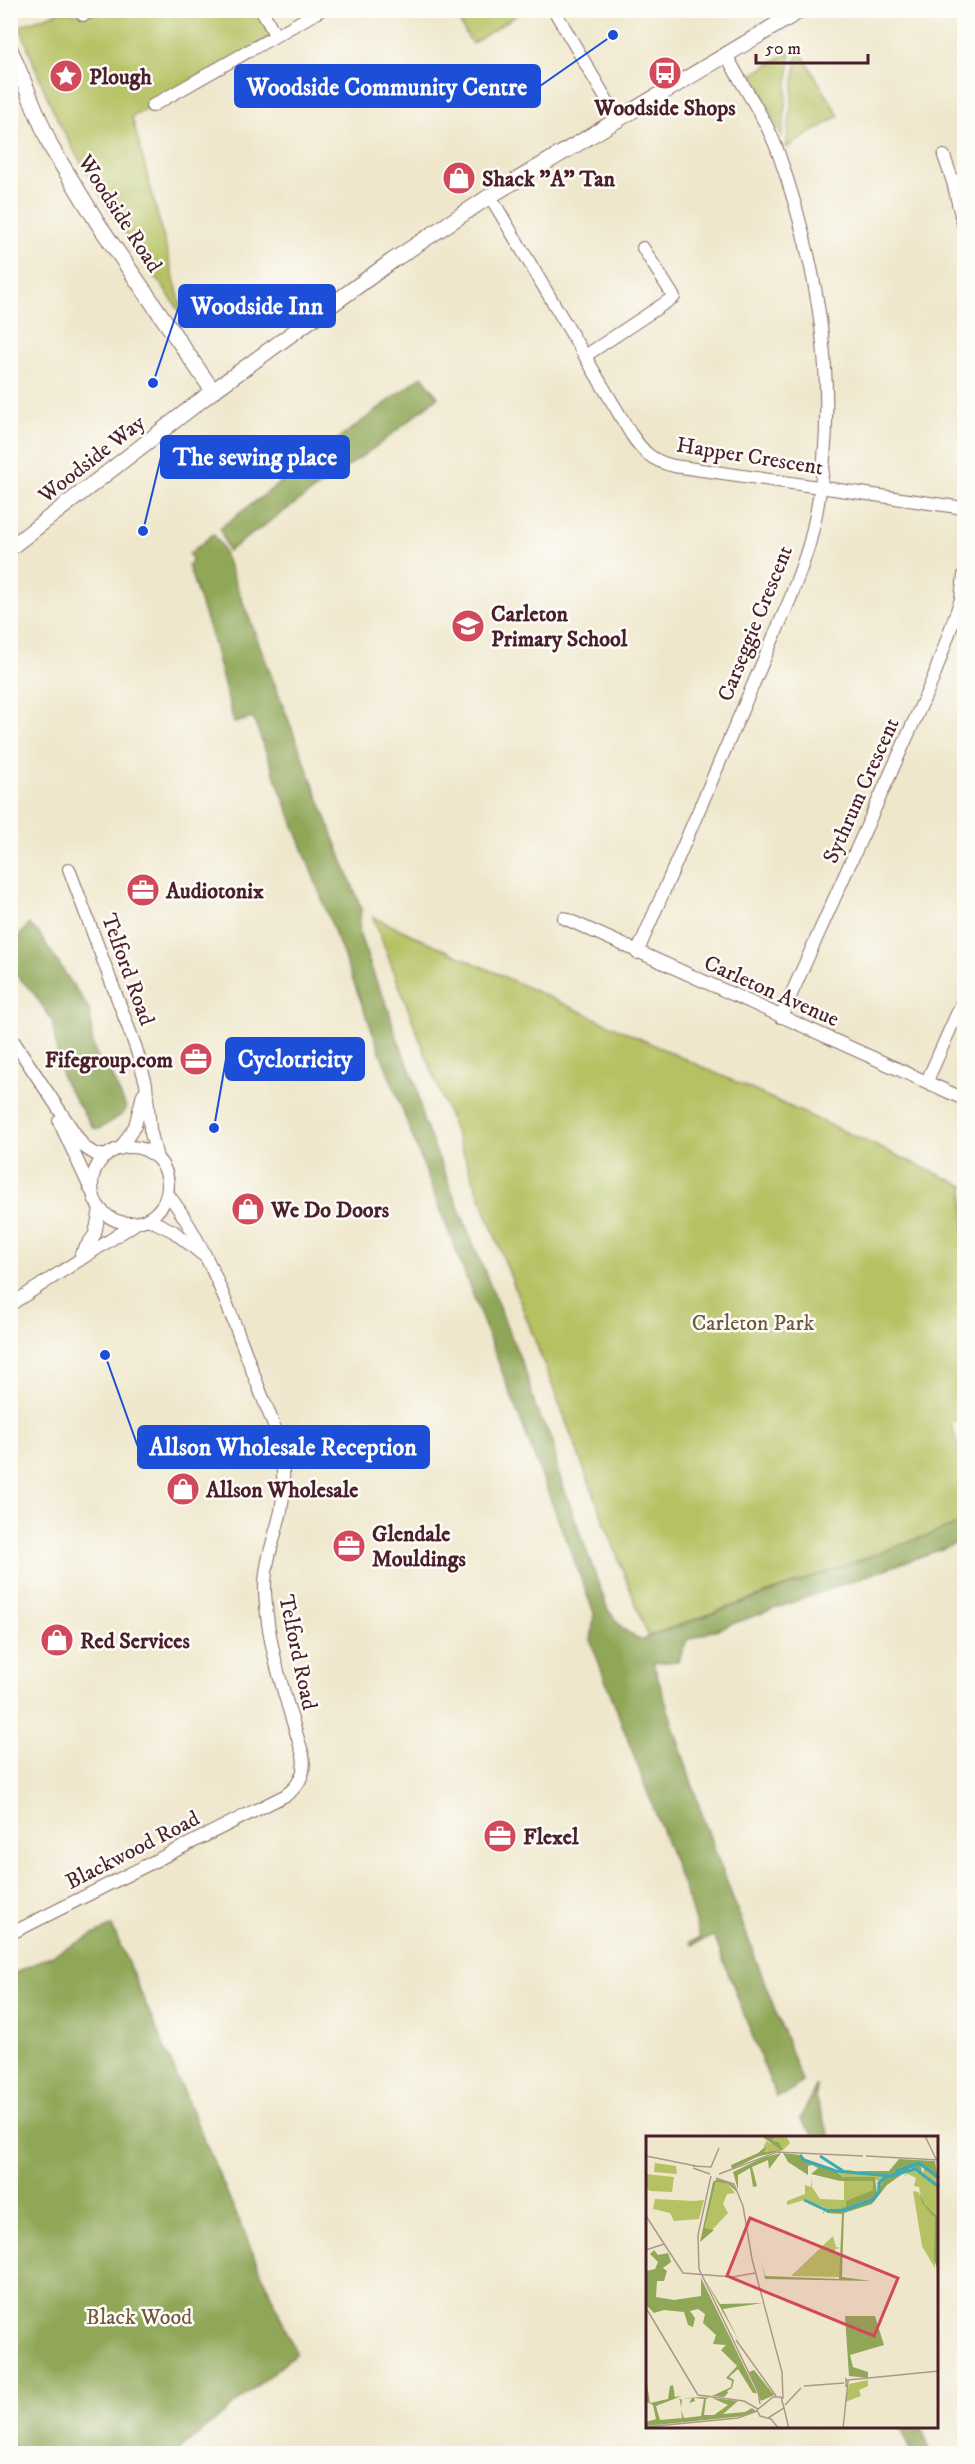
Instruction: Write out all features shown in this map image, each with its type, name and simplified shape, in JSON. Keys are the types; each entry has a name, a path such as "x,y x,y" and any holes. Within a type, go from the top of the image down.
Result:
{"street":[{"path":"262,10 275,35"},
{"path":"152,106 321,10"},
{"path":"554,10 619,121"},
{"name":"Woodside Way","path":"10,548 213,391 392,261 490,196 619,121 801,10"},
{"name":"Woodside Road","path":"10,49 51,147 99,225 213,391"},
{"name":"Carseggie Crescent","path":"637,953 791,597 810,540 820,487 827,410 826,381 824,341 810,265 802,229 778,151 727,56"},
{"path":"944,156 964,228"},
{"name":"Happer Crescent","path":"490,196 639,447 654,460 674,466 964,508"},
{"path":"585,356 674,297 643,248"},
{"name":"Sythrum Crescent","path":"781,1017 933,679 961,599 964,575"},
{"name":"Telford Road","path":"69,869 136,1048 146,1084 150,1130 157,1158"},
{"name":"Carleton Avenue","path":"564,918 964,1099"},
{"path":"927,1081 964,998"},
{"path":"10,1036 84,1147 95,1154 106,1156"},
{"path":"42,1084 100,1209 116,1221 136,1223"},
{"path":"120,1149 135,1126 146,1084"},
{"path":"10,1305 76,1260 136,1223 157,1213 168,1194 166,1173 157,1158 139,1149 120,1149 106,1156 94,1173 93,1194"},
{"name":"Telford Road","path":"168,1194 187,1219 207,1258 235,1323 276,1434 282,1458 281,1509 271,1547 264,1589 274,1653 304,1762 302,1774 296,1786 272,1801"},
{"path":"76,1260 95,1234 100,1209"},
{"name":"Telford Road","path":"148,1219 173,1231 207,1258"},
{"name":"Blackwood Road","path":"10,1934 272,1801"}],"green space":[{"path":"95,10 262,11 275,35 132,117 184,317 121,227 77,156 51,106 20,26 62,11 83,15"},
{"path":"453,11 523,11 472,44"},
{"path":"798,48 839,116 786,148"},
{"path":"791,51 782,137 752,75"},
{"path":"422,376 438,397 381,443 228,551 220,528"},
{"path":"213,534 221,545 361,908 359,933 416,1084 423,1120 526,1373 537,1412 553,1441 558,1472 608,1610 624,1630 641,1640 964,1522 964,1541 687,1640 678,1661 653,1663 705,1824 802,2082 786,2094 776,2097 714,1936 691,1945 690,1942 700,1938 689,1902 591,1642 594,1613 253,718 234,723 212,638 188,565 193,561 189,554"},
{"name":"Carleton Park","path":"373,917 964,1186 964,1418 951,1423 964,1467 964,1522 648,1636"},
{"path":"29,924 38,932 90,1011 93,1047 100,1062 111,1075 126,1107 123,1114 99,1129 93,1128 63,1080 52,1020 33,992 11,970 11,946"},
{"name":"Black Wood","path":"112,1926 296,2353 176,2453 11,2453 11,1975"},
{"path":"817,2084 816,2098 830,2136 815,2136 800,2119"},
{"path":"901,2428 921,2428 931,2453 911,2453"}],"place":[{"name":"Woodside Community Centre","path":"613,35"},
{"name":"Woodside Shops","path":"665,73"},
{"name":"Plough","path":"66,76"},
{"name":"Shack \"A\" Tan","path":"459,178"},
{"name":"Woodside Inn","path":"153,383"},
{"name":"The sewing place","path":"143,531"},
{"name":"Carleton Primary School","path":"468,626"},
{"name":"Audiotonix","path":"143,890"},
{"name":"Fifegroup.com","path":"196,1059"},
{"name":"Cyclotricity","path":"214,1128"},
{"name":"We Do Doors","path":"248,1209"},
{"name":"Allson Wholesale Reception","path":"105,1355"},
{"name":"Allson Wholesale","path":"183,1489"},
{"name":"Glendale Mouldings","path":"349,1546"},
{"name":"Red Services","path":"57,1640"},
{"name":"Flexel","path":"500,1836"}]}
